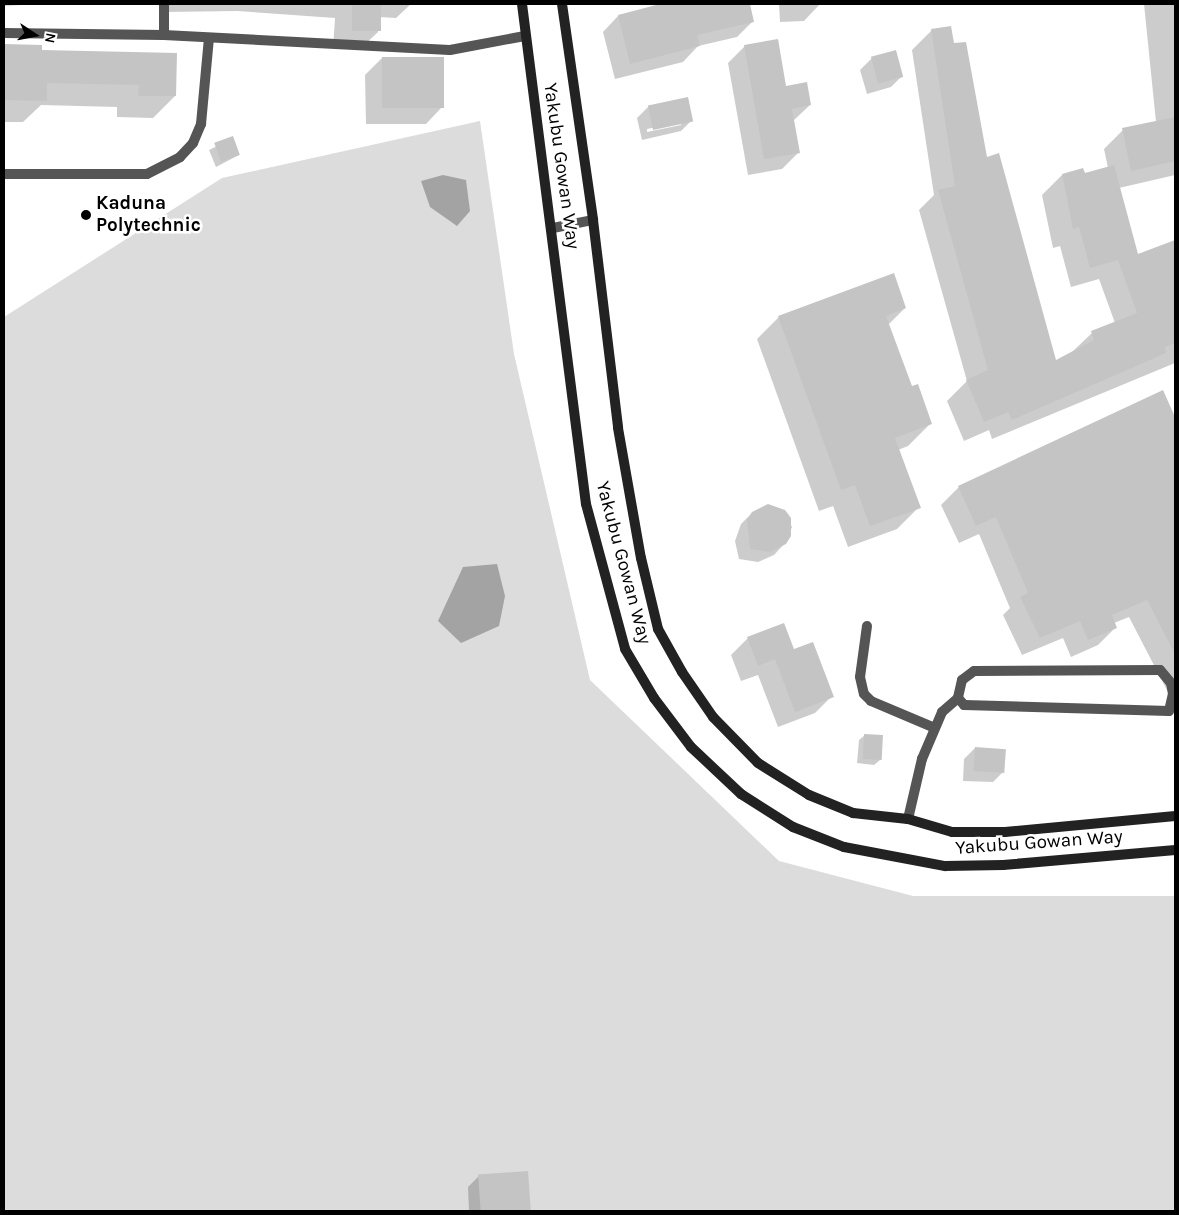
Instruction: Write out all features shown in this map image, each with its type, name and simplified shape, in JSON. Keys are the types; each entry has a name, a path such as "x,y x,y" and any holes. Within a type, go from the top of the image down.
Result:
{"street":[{"path":"164,4 164,35"},
{"name":"Yakubu Gowan Way","path":"522,4 553,228 574,426 586,504 624,649 654,698 690,747 741,794 793,827 844,847 945,866 1012,864 1175,850"},
{"name":"Yakubu Gowan Way","path":"562,4 593,220 618,428 641,558 658,629 682,672 714,717 758,763 809,794 853,813 908,819 952,832 1175,816"},
{"path":"4,33 164,35 450,50 525,36"},
{"path":"4,174 147,174 180,157 193,143 201,124 209,38"},
{"path":"553,228 593,220"},
{"path":"867,626 860,677 864,694 871,701 935,728"},
{"path":"908,819 922,759 942,712 958,698 962,680 974,672 1160,670 1171,683 1173,694 1169,711 964,704 958,698"}],"shaded area":[{"path":"480,121 514,354 590,680 779,861 913,896 1175,896 1175,1211 4,1211 4,317 222,178"},
{"path":"443,175 466,180 470,211 457,226 430,207 421,181"},
{"path":"497,564 505,596 499,626 461,643 438,621 463,567"}],"building":[{"path":"352,4 381,4 381,31 352,31"},
{"path":"660,4 750,4 754,22 697,35 700,46 630,64 618,15"},
{"path":"951,26 954,43 966,42 987,157 999,153 1056,360 1094,340 1091,331 1137,313 1118,260 1090,268 1079,227 1073,229 1062,174 1083,168 1085,173 1114,165 1138,254 1175,240 1175,343 1165,347 1166,353 1012,420 1008,412 984,422 966,380 988,370 938,190 955,186 931,29"},
{"path":"778,39 786,86 807,82 811,105 792,109 800,153 764,159 744,45"},
{"path":"4,44 42,45 42,50 177,53 176,96 138,96 139,85 47,83 47,101 4,100"},
{"path":"896,50 903,77 878,84 871,57"},
{"path":"382,57 444,57 444,108 382,108"},
{"path":"688,97 693,121 653,130 648,106"},
{"path":"1175,117 1175,161 1131,171 1122,128"},
{"path":"233,136 240,155 221,162 214,143"},
{"path":"894,273 906,308 886,316 912,386 918,384 932,424 895,438 921,508 870,526 855,485 841,490 778,316"},
{"path":"1163,390 1175,417 1175,654 1147,600 1112,615 1117,628 1088,640 1080,621 1040,638 1020,597 1028,593 996,517 976,526 958,486"},
{"path":"768,504 785,510 791,518 791,536 786,544 770,552 750,549 747,520 752,512"},
{"path":"784,623 794,649 813,642 834,697 795,712 775,659 758,666 747,637"},
{"path":"864,734 883,735 882,760 863,759"},
{"path":"975,747 1006,749 1004,773 973,771"},
{"path":"528,1171 531,1211 481,1211 478,1174"}],"place":[{"name":"Kaduna Polytechnic","path":"86,215"}]}
